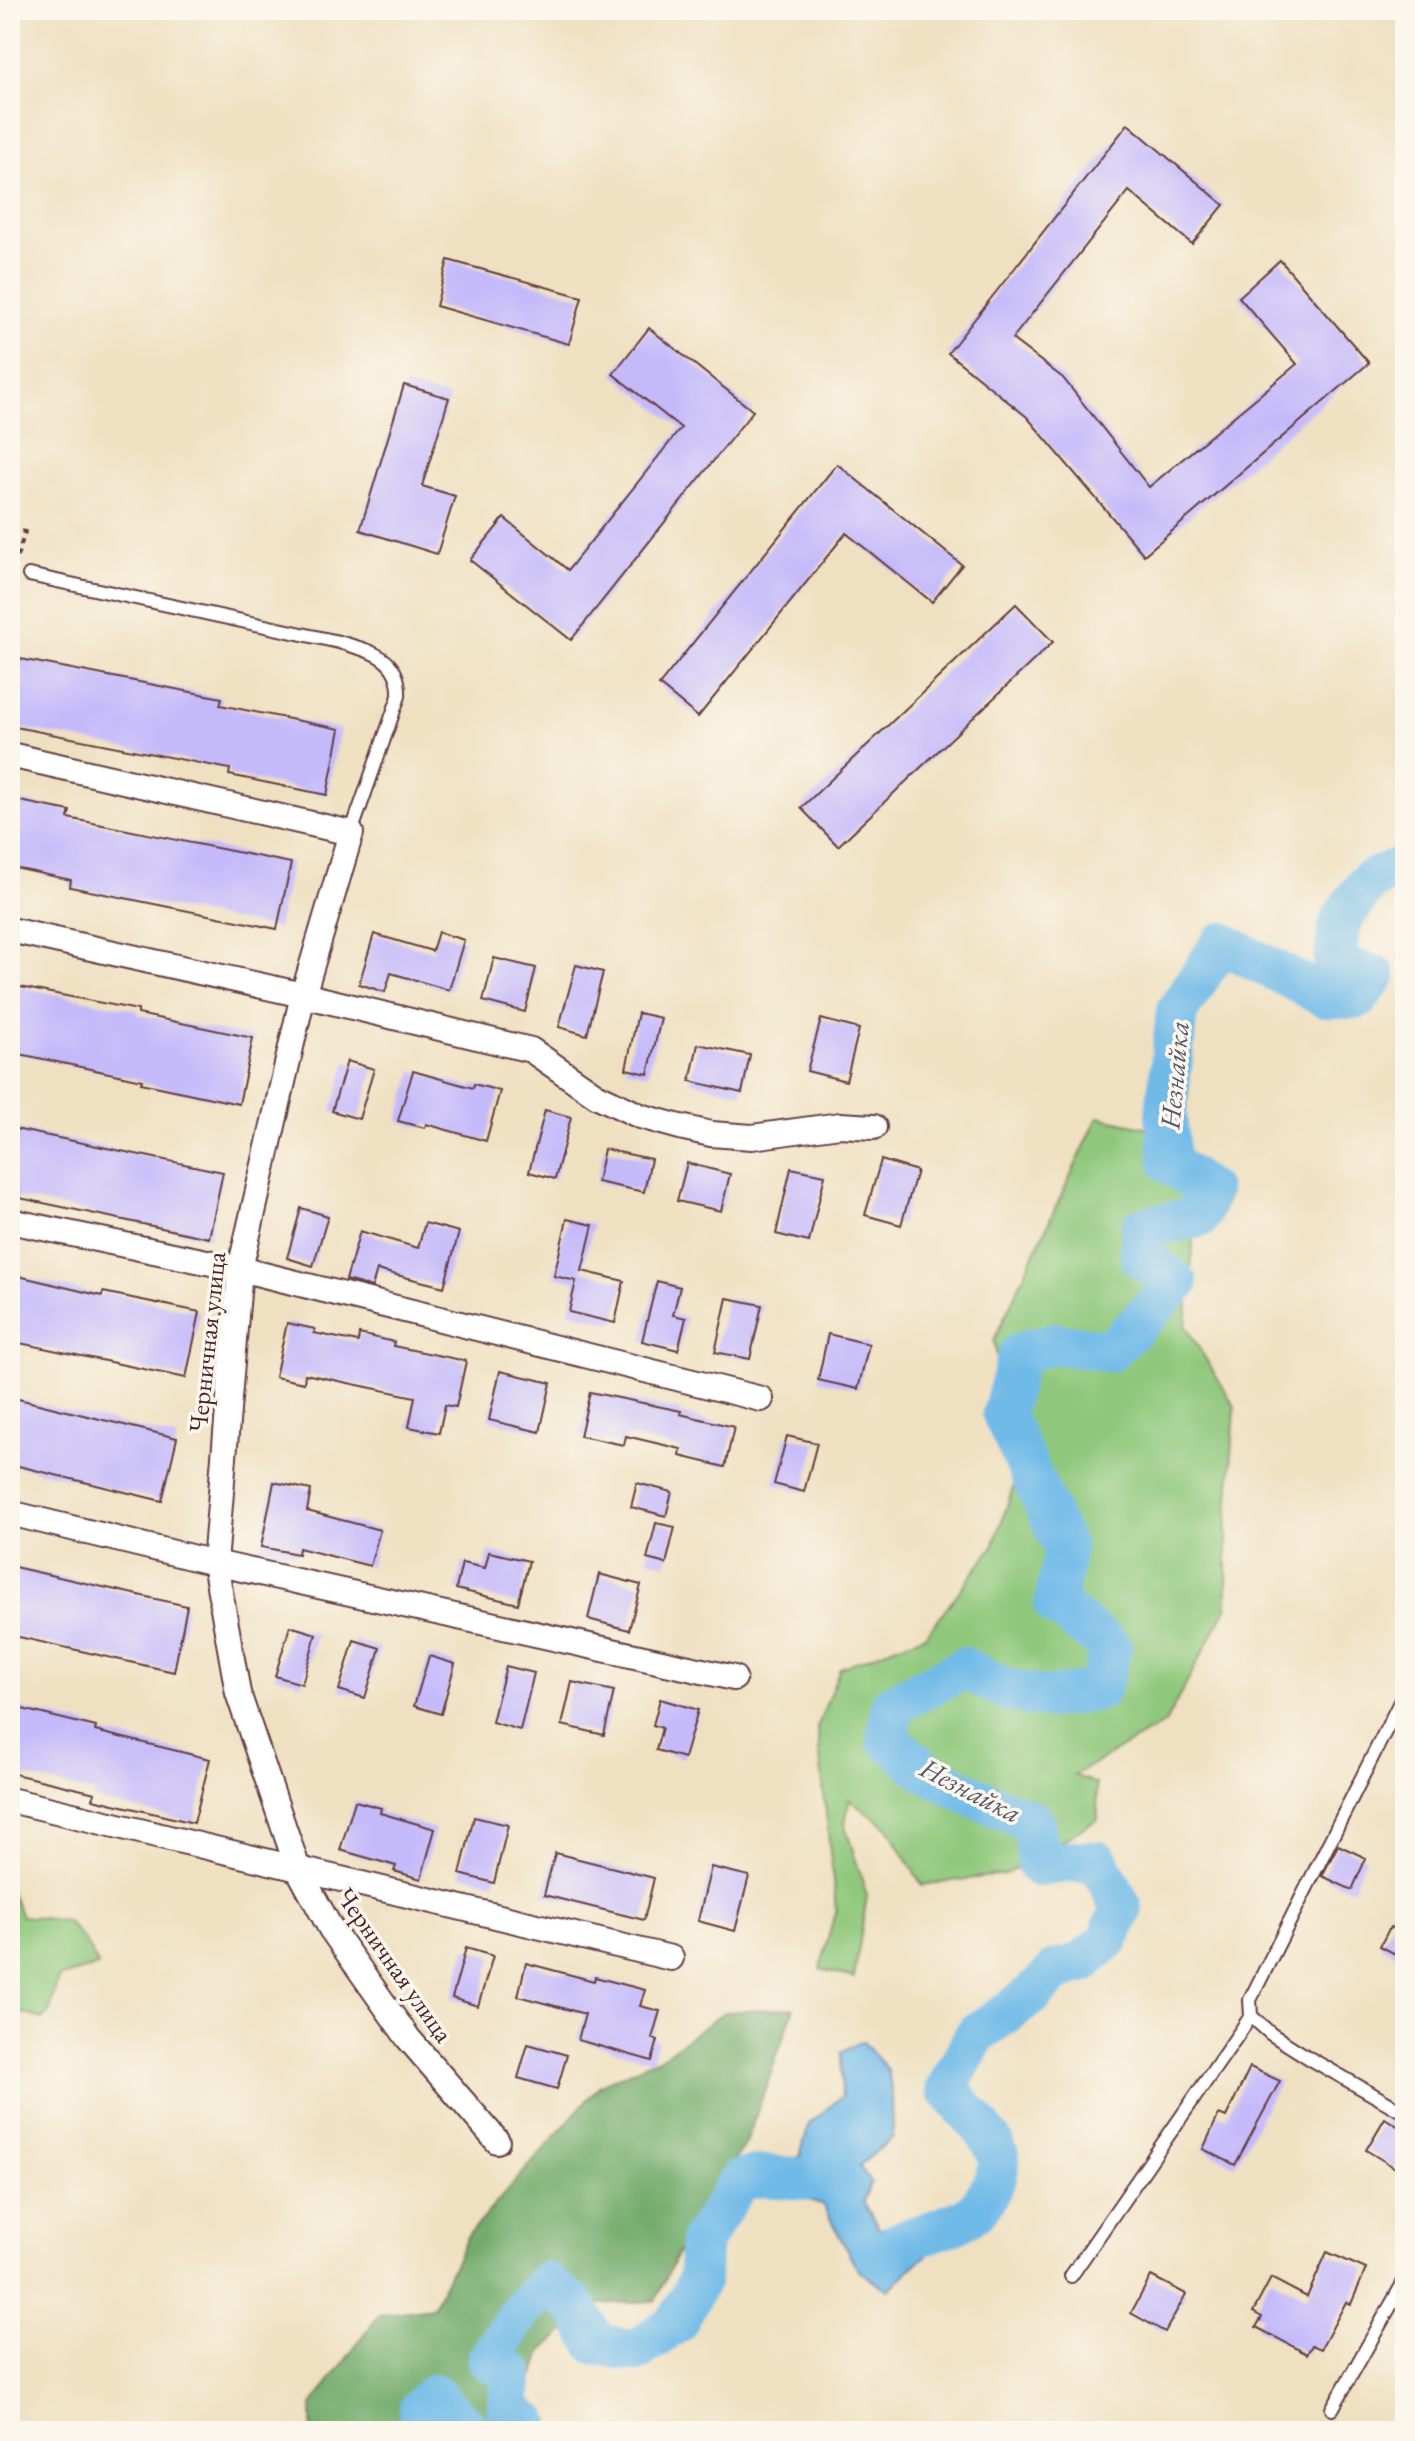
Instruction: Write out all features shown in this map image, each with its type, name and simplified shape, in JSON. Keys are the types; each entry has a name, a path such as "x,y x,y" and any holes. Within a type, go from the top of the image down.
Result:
{"street":[{"path":"10,755 351,833"},
{"name":"Черничная улица","path":"351,833 303,995 240,1269 215,1563 238,1693 298,1869 331,1929 408,2038 497,2141"},
{"path":"10,930 303,995 531,1050 596,1095 640,1116 680,1127 711,1134 752,1137 840,1125 874,1127"},
{"path":"10,1221 240,1269 761,1399"},
{"path":"10,1513 215,1563 734,1678"},
{"path":"10,1800 671,1958"}],"lane":[{"path":"29,575 339,642 363,649 393,666 400,681 399,696 351,833"},
{"path":"1071,2276 1251,2016 1250,2000 1405,1692"},
{"path":"1251,2016 1271,2034 1309,2058 1405,2113"},
{"path":"1332,2409 1405,2280"}],"path":[{"path":"10,528 25,532 14,569"}],"green space":[{"path":"1098,1117 1186,1136 1193,1245 1186,1327 1235,1407 1227,1530 1227,1607 1165,1723 1074,1775 1096,1784 1098,1819 1006,1874 922,1885 888,1828 849,1800 845,1825 867,1896 854,1978 820,1969 836,1909 817,1728 840,1668 926,1635 993,1547 1016,1479 994,1340"},
{"path":"10,1892 22,1916 67,1921 85,1941 98,1966 58,1978 50,2012 42,2019 10,2009"},
{"path":"794,2008 746,2143 693,2220 655,2301 596,2304 543,2350 515,2431 312,2431 312,2405 379,2315 432,2308 469,2234 600,2085 662,2057 724,2012"}],"water":[{"path":"862,2041 888,2070 893,2137 859,2166 871,2182 863,2201 879,2229 948,2218 950,2238 888,2290 858,2270 823,2205 777,2187 758,2164 800,2157 809,2124 842,2096 841,2053"}],"building":[{"path":"1128,124 1224,205 1192,244 1129,191 1012,339 1063,378 1149,487 1297,364 1239,297 1280,260 1369,363 1144,555 1027,417 948,353"},
{"path":"448,260 582,297 569,344 436,306"},
{"path":"649,328 753,411 571,640 470,560 504,518 568,570 681,428 613,374"},
{"path":"404,385 449,398 422,486 455,496 437,554 360,530"},
{"path":"837,464 962,565 932,602 846,533 698,717 659,685"},
{"path":"1016,604 1053,642 838,846 801,808"},
{"path":"10,657 222,698 220,705 340,729 327,795 229,775 230,769 10,726"},
{"path":"10,799 70,811 68,818 291,863 277,929 70,887 71,880 10,867"},
{"path":"438,932 464,940 449,990 391,973 385,992 359,984 374,934 432,951"},
{"path":"494,958 536,968 525,1012 483,1001"},
{"path":"576,965 603,972 587,1035 559,1027"},
{"path":"10,985 138,1010 138,1014 253,1038 239,1104 10,1052"},
{"path":"638,1013 661,1018 648,1074 626,1069"},
{"path":"821,1019 859,1029 846,1081 807,1071"},
{"path":"698,1044 750,1055 742,1093 690,1081"},
{"path":"347,1061 374,1069 359,1119 332,1111"},
{"path":"413,1071 473,1088 474,1084 500,1091 486,1141 426,1124 425,1128 398,1121"},
{"path":"545,1110 571,1117 555,1179 529,1172"},
{"path":"10,1128 223,1172 209,1238 10,1196"},
{"path":"604,1149 651,1159 644,1192 597,1182"},
{"path":"881,1160 917,1171 901,1225 865,1215"},
{"path":"687,1163 730,1174 721,1211 677,1201"},
{"path":"791,1168 825,1175 809,1242 776,1234"},
{"path":"301,1208 328,1216 313,1266 287,1258"},
{"path":"567,1219 593,1225 582,1271 624,1281 615,1323 569,1312 576,1281 554,1276"},
{"path":"425,1223 459,1232 444,1287 377,1270 372,1287 346,1280 360,1231 418,1248"},
{"path":"10,1274 102,1296 103,1292 200,1312 186,1378 10,1341"},
{"path":"657,1281 680,1287 673,1315 686,1318 678,1350 642,1341"},
{"path":"727,1298 762,1305 750,1359 715,1352"},
{"path":"287,1323 315,1329 314,1333 358,1342 359,1334 394,1342 393,1346 466,1361 456,1407 445,1405 439,1433 409,1427 415,1397 305,1374 304,1383 275,1377"},
{"path":"828,1334 869,1344 858,1389 818,1380"},
{"path":"500,1371 551,1383 540,1432 489,1420"},
{"path":"590,1392 681,1411 680,1414 734,1427 725,1467 680,1456 681,1449 626,1436 624,1445 580,1436"},
{"path":"10,1397 177,1438 162,1501 10,1464"},
{"path":"787,1436 817,1443 804,1492 774,1484"},
{"path":"274,1482 311,1490 307,1511 380,1530 370,1566 299,1548 298,1554 261,1547"},
{"path":"637,1483 672,1492 666,1516 631,1507"},
{"path":"656,1523 675,1527 666,1564 647,1559"},
{"path":"489,1552 529,1561 518,1604 456,1589 462,1563 485,1568"},
{"path":"10,1566 187,1606 174,1672 10,1635"},
{"path":"599,1574 641,1585 629,1630 588,1619"},
{"path":"290,1626 316,1634 302,1684 275,1676"},
{"path":"354,1640 380,1648 365,1698 339,1690"},
{"path":"429,1656 455,1664 441,1714 414,1706"},
{"path":"506,1666 534,1673 520,1730 492,1722"},
{"path":"572,1682 614,1691 604,1735 562,1725"},
{"path":"660,1699 698,1710 684,1758 656,1750 662,1728 653,1725"},
{"path":"10,1706 210,1759 194,1823 93,1799 95,1793 10,1773"},
{"path":"355,1801 381,1808 380,1813 435,1829 421,1879 394,1871 396,1866 340,1850"},
{"path":"474,1817 508,1825 494,1883 460,1874"},
{"path":"1338,1845 1366,1858 1352,1890 1322,1876"},
{"path":"555,1853 654,1878 644,1920 544,1895"},
{"path":"711,1867 749,1876 735,1931 698,1921"},
{"path":"1390,1927 1405,1935 1405,1959 1380,1946"},
{"path":"466,1948 493,1956 478,2006 452,1998"},
{"path":"526,1963 594,1981 595,1977 645,1990 640,2006 660,2011 652,2038 658,2040 652,2061 578,2040 585,2014 518,1996"},
{"path":"528,2044 567,2055 557,2089 518,2078"},
{"path":"1250,2067 1280,2081 1235,2165 1203,2149 1219,2114 1226,2117"},
{"path":"1385,2118 1405,2131 1405,2174 1366,2150"},
{"path":"1327,2252 1366,2269 1351,2304 1346,2302 1321,2349 1312,2345 1307,2354 1256,2327 1262,2317 1253,2312 1271,2278 1307,2297"},
{"path":"1151,2276 1186,2294 1165,2332 1131,2313"}],"waterway":[{"name":"Незнайка","path":"895,2244 970,2215 986,2197 995,2179 999,2163 994,2147 983,2129 947,2088 976,2034 1031,1996 1057,1970 1082,1963 1108,1940 1122,1908 1098,1862 1071,1861 1038,1866 1034,1822 927,1772 888,1740 892,1705 964,1668 1010,1691 1050,1698 1099,1690 1111,1647 1055,1605 1065,1549 1003,1414 1019,1354 1053,1343 1110,1351 1177,1283 1141,1257 1142,1228 1199,1217 1209,1191 1170,1163 1166,1114 1177,1011 1222,943 1326,997 1358,998 1375,976 1334,963 1340,922 1369,881 1405,865"},
{"name":"Незнайка","path":"532,2431 530,2424 508,2410 513,2373 488,2360 521,2311 546,2283 577,2307 596,2344 636,2351 677,2322 699,2279 700,2243 740,2180 763,2176 823,2180"},
{"name":"Незнайка","path":"419,2431 420,2409 434,2395 471,2431"}]}
